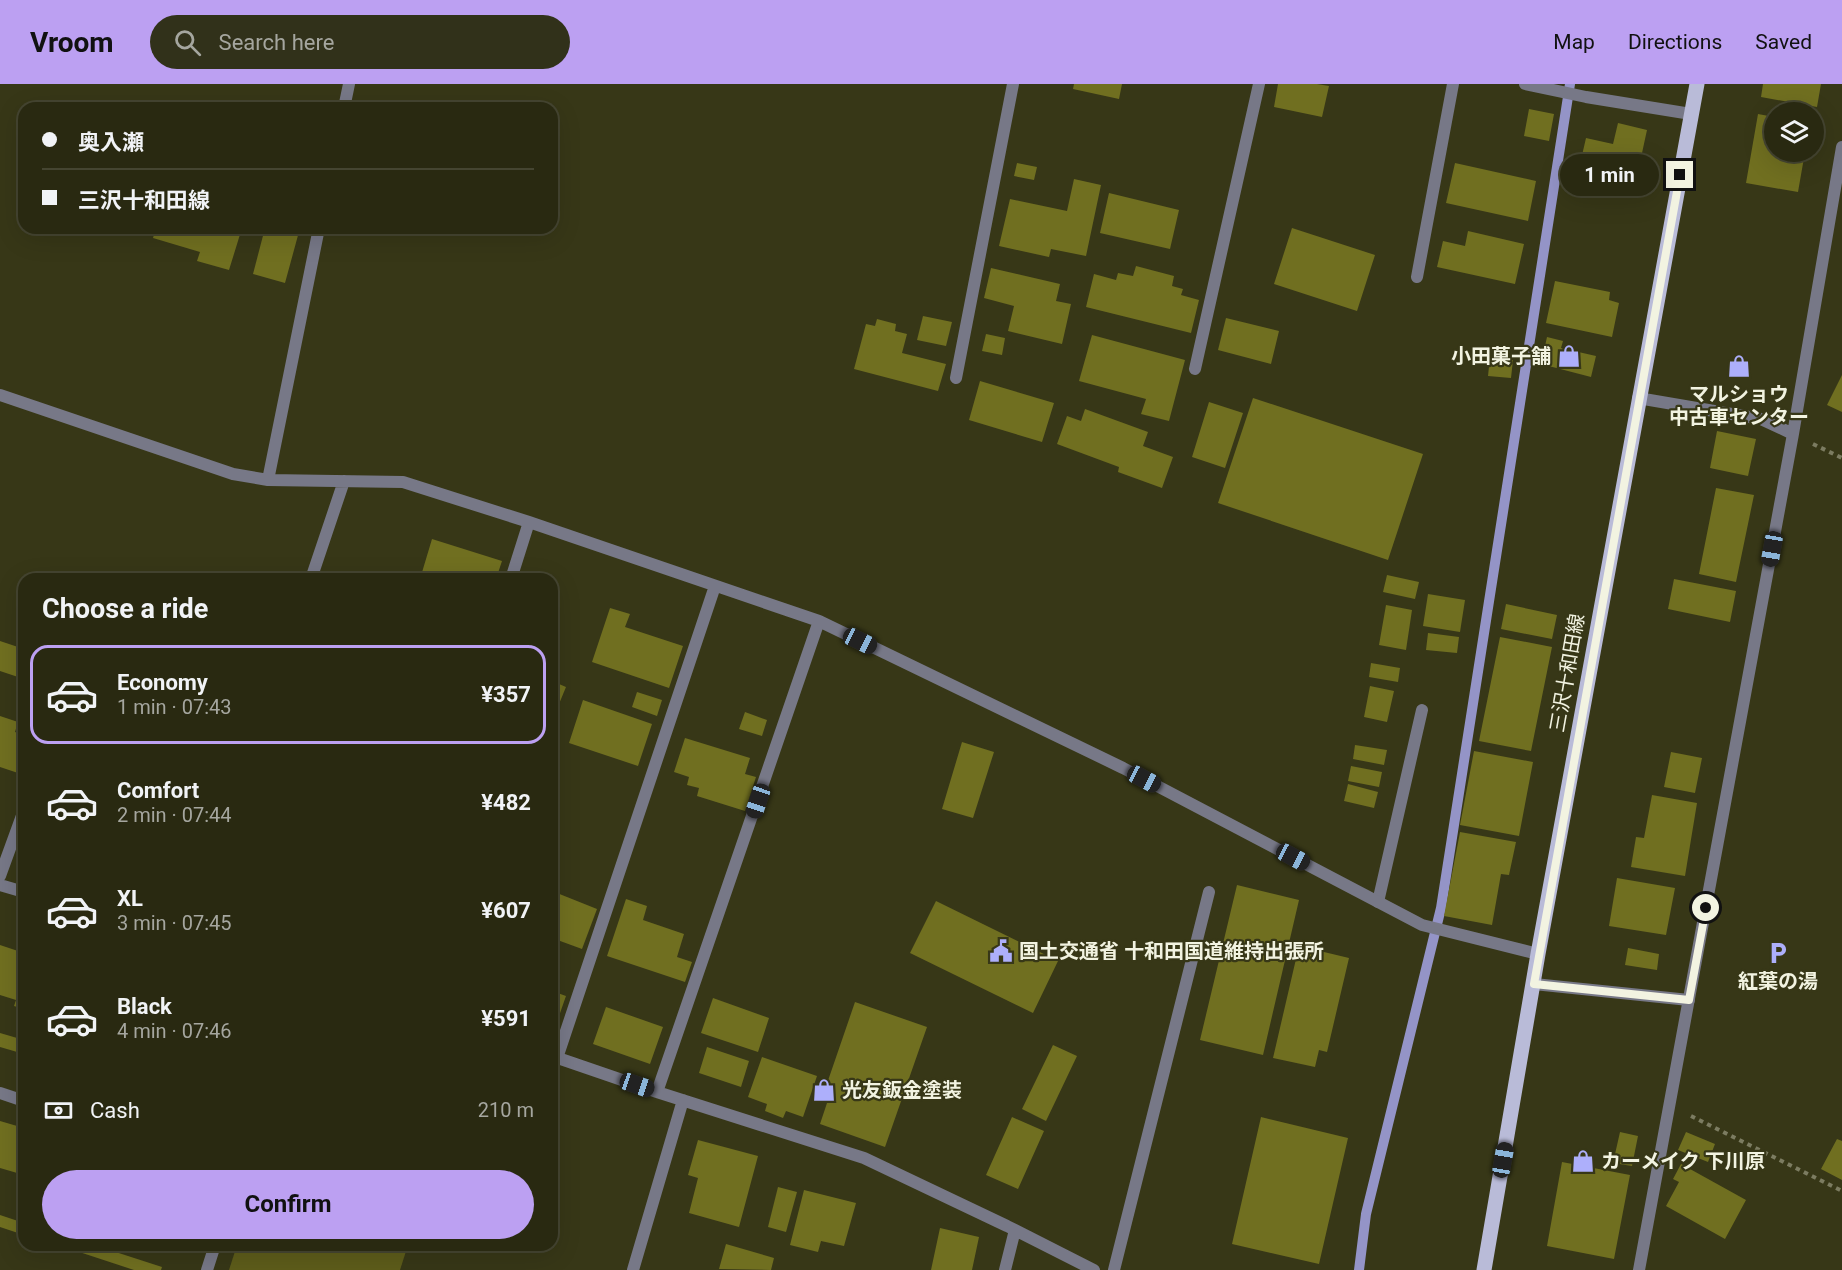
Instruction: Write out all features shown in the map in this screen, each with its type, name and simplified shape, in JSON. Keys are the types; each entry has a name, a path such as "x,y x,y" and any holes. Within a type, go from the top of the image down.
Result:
{"main road":[{"name":"三沢十和田線","path":"1485,1270 1538,954 1697,84"}],"street":[{"path":"345,102 349,84"},
{"path":"956,378 1013,84"},
{"path":"1195,369 1259,84"},
{"path":"1417,277 1452,84"},
{"path":"1525,84 1586,97 1691,114"},
{"path":"1639,1270 1793,435 1842,147"},
{"path":"268,480 318,234"},
{"path":"0,395 233,474 268,480 403,482 529,522 819,621 1123,768 1422,925 1538,954"},
{"path":"1638,398 1761,419 1793,435"},
{"path":"313,573 344,481"},
{"path":"513,573 529,522"},
{"path":"558,1045 715,586"},
{"path":"657,1092 819,621"},
{"path":"1378,902 1422,710"},
{"path":"0,876 18,826"},
{"path":"0,885 18,890"},
{"path":"1114,1270 1209,892"},
{"path":"1534,984 1689,1000"},
{"path":"558,1058 864,1158 1094,1270"},
{"path":"0,1093 18,1099"},
{"path":"633,1270 683,1100"},
{"path":"1005,1270 1015,1230"},
{"path":"207,1270 213,1251"}],"path":[{"path":"1669,1105 1842,1191"}],"shaded area":[{"path":"235,1251 406,1251 400,1270 229,1270"}],"building":[{"path":"1074,84 1122,84 1119,99 1073,89"},
{"path":"1278,84 1329,86 1322,117 1274,107"},
{"path":"1763,84 1821,84 1818,102 1789,102 1761,97"},
{"path":"1529,109 1554,114 1549,141 1524,136"},
{"path":"1758,114 1764,115 1764,162 1803,162 1798,192 1746,183"},
{"path":"1618,123 1647,130 1637,176 1580,164 1586,138 1613,144"},
{"path":"1017,163 1037,167 1034,180 1014,176"},
{"path":"1455,163 1536,181 1528,221 1446,203"},
{"path":"1074,179 1101,185 1086,256 1051,249 1049,257 999,246 1010,199 1067,211"},
{"path":"1109,193 1179,210 1170,249 1100,233"},
{"path":"1292,228 1375,255 1357,311 1274,284"},
{"path":"1468,231 1524,244 1515,284 1437,267 1443,241 1465,246"},
{"path":"154,234 240,234 229,270 197,261 200,252 153,238"},
{"path":"263,234 298,234 285,283 253,274"},
{"path":"1136,266 1174,276 1172,286 1183,289 1181,295 1199,300 1191,333 1086,307 1094,274 1116,280 1118,273 1133,276"},
{"path":"991,268 1060,284 1056,301 1071,304 1062,344 1008,331 1014,306 984,298"},
{"path":"1555,281 1610,292 1609,300 1619,303 1612,337 1546,323"},
{"path":"923,316 952,322 946,346 917,340"},
{"path":"1226,318 1279,331 1271,364 1218,350"},
{"path":"877,319 896,324 895,331 907,334 902,353 946,364 938,391 854,369 866,324 875,326"},
{"path":"986,334 1005,338 1002,355 982,351"},
{"path":"1092,335 1185,360 1169,421 1141,414 1146,399 1079,381"},
{"path":"1547,337 1563,341 1561,348 1596,356 1591,377 1541,364"},
{"path":"1490,357 1513,360 1511,378 1488,376"},
{"path":"1842,375 1842,412 1827,405"},
{"path":"980,381 1054,403 1042,442 969,420"},
{"path":"1253,398 1423,454 1388,560 1218,503"},
{"path":"1209,402 1243,413 1225,468 1192,457"},
{"path":"1085,409 1148,432 1143,446 1173,457 1162,488 1118,472 1119,467 1057,444 1067,416 1081,421"},
{"path":"1717,431 1756,439 1748,476 1710,468"},
{"path":"1716,488 1754,495 1736,582 1699,574"},
{"path":"432,539 502,561 498,573 422,573"},
{"path":"1387,575 1419,582 1415,599 1383,592"},
{"path":"1674,579 1736,591 1730,622 1668,609"},
{"path":"1428,594 1465,600 1460,632 1423,626"},
{"path":"1506,604 1557,615 1552,639 1501,629"},
{"path":"1386,605 1412,610 1406,650 1379,645"},
{"path":"610,608 630,614 625,627 683,646 669,688 592,662"},
{"path":"1428,633 1459,637 1457,653 1426,650"},
{"path":"1500,637 1552,647 1531,751 1479,741"},
{"path":"0,641 18,647 18,677 0,671"},
{"path":"1371,663 1400,668 1398,682 1369,677"},
{"path":"558,684 566,687 558,706"},
{"path":"1370,686 1394,691 1387,722 1364,717"},
{"path":"637,692 662,700 657,716 632,707"},
{"path":"583,700 652,724 638,766 569,743"},
{"path":"745,712 767,720 762,736 739,729"},
{"path":"0,716 18,722 15,732 18,733 18,773 0,767"},
{"path":"685,738 750,758 745,774 756,777 745,811 697,796 699,788 687,785 689,777 674,772"},
{"path":"962,742 994,752 973,818 942,809"},
{"path":"1355,745 1387,750 1384,765 1353,759"},
{"path":"1474,751 1533,762 1519,836 1460,825"},
{"path":"1671,752 1702,758 1695,793 1664,787"},
{"path":"1351,766 1382,772 1379,787 1348,781"},
{"path":"1348,784 1378,792 1374,808 1344,801"},
{"path":"1652,795 1697,803 1685,876 1631,867 1636,837 1644,838"},
{"path":"1460,832 1516,842 1509,875 1501,874 1492,925 1444,916"},
{"path":"1617,878 1675,888 1666,935 1609,926"},
{"path":"1237,885 1299,900 1263,1055 1200,1040"},
{"path":"558,893 597,909 582,949 558,940"},
{"path":"626,899 647,906 643,920 684,934 677,957 692,962 685,982 607,956"},
{"path":"936,901 1058,961 1033,1013 910,953"},
{"path":"0,945 18,951 18,1007 14,1006 16,1000 0,995"},
{"path":"1299,946 1349,958 1327,1052 1319,1050 1315,1067 1273,1058"},
{"path":"1628,948 1659,954 1657,970 1625,965"},
{"path":"558,993 566,996 558,1019"},
{"path":"713,998 769,1018 758,1052 701,1033"},
{"path":"855,1002 927,1027 885,1147 820,1124 827,1103 821,1101"},
{"path":"606,1007 663,1027 650,1064 593,1044"},
{"path":"0,1033 18,1038 18,1052 0,1047"},
{"path":"1053,1045 1077,1056 1046,1121 1022,1109"},
{"path":"707,1047 749,1061 741,1087 699,1073"},
{"path":"762,1057 817,1076 803,1117 786,1111 783,1118 765,1111 767,1104 748,1097"},
{"path":"1012,1117 1044,1131 1018,1189 986,1175"},
{"path":"1261,1117 1348,1138 1319,1264 1232,1244"},
{"path":"0,1121 18,1126 18,1173 0,1168"},
{"path":"1620,1132 1638,1136 1632,1166 1613,1163"},
{"path":"1686,1132 1715,1144 1708,1162 1678,1150"},
{"path":"1837,1139 1842,1141 1842,1180 1821,1169"},
{"path":"698,1140 758,1156 739,1227 689,1213 698,1178 688,1175"},
{"path":"1562,1162 1630,1175 1614,1259 1547,1246"},
{"path":"1681,1164 1746,1200 1725,1239 1666,1206 1679,1182 1673,1179"},
{"path":"778,1187 797,1192 786,1232 768,1227"},
{"path":"804,1190 856,1203 844,1246 821,1241 818,1252 790,1245"},
{"path":"0,1215 18,1221 18,1233 0,1227"},
{"path":"940,1228 979,1237 972,1270 931,1270"},
{"path":"726,1244 774,1258 771,1270 719,1269"},
{"path":"76,1251 113,1251 162,1267 161,1270 134,1270"}],"waterway":[{"path":"1359,1270 1366,1214 1441,908 1570,84"}],"place":[{"name":"小田菓子舗","path":"1569,356"},
{"name":"マルショウ 中古車センター","path":"1739,366"},
{"name":"国土交通省 十和田国道維持出張所","path":"1001,951"},
{"name":"紅葉の湯","path":"1778,953"},
{"name":"光友鈑金塗装","path":"824,1090"},
{"name":"カーメイク 下川原","path":"1583,1161"}],"route":[{"path":"1680,175 1534,984 1689,1000 1706,908"}]}
